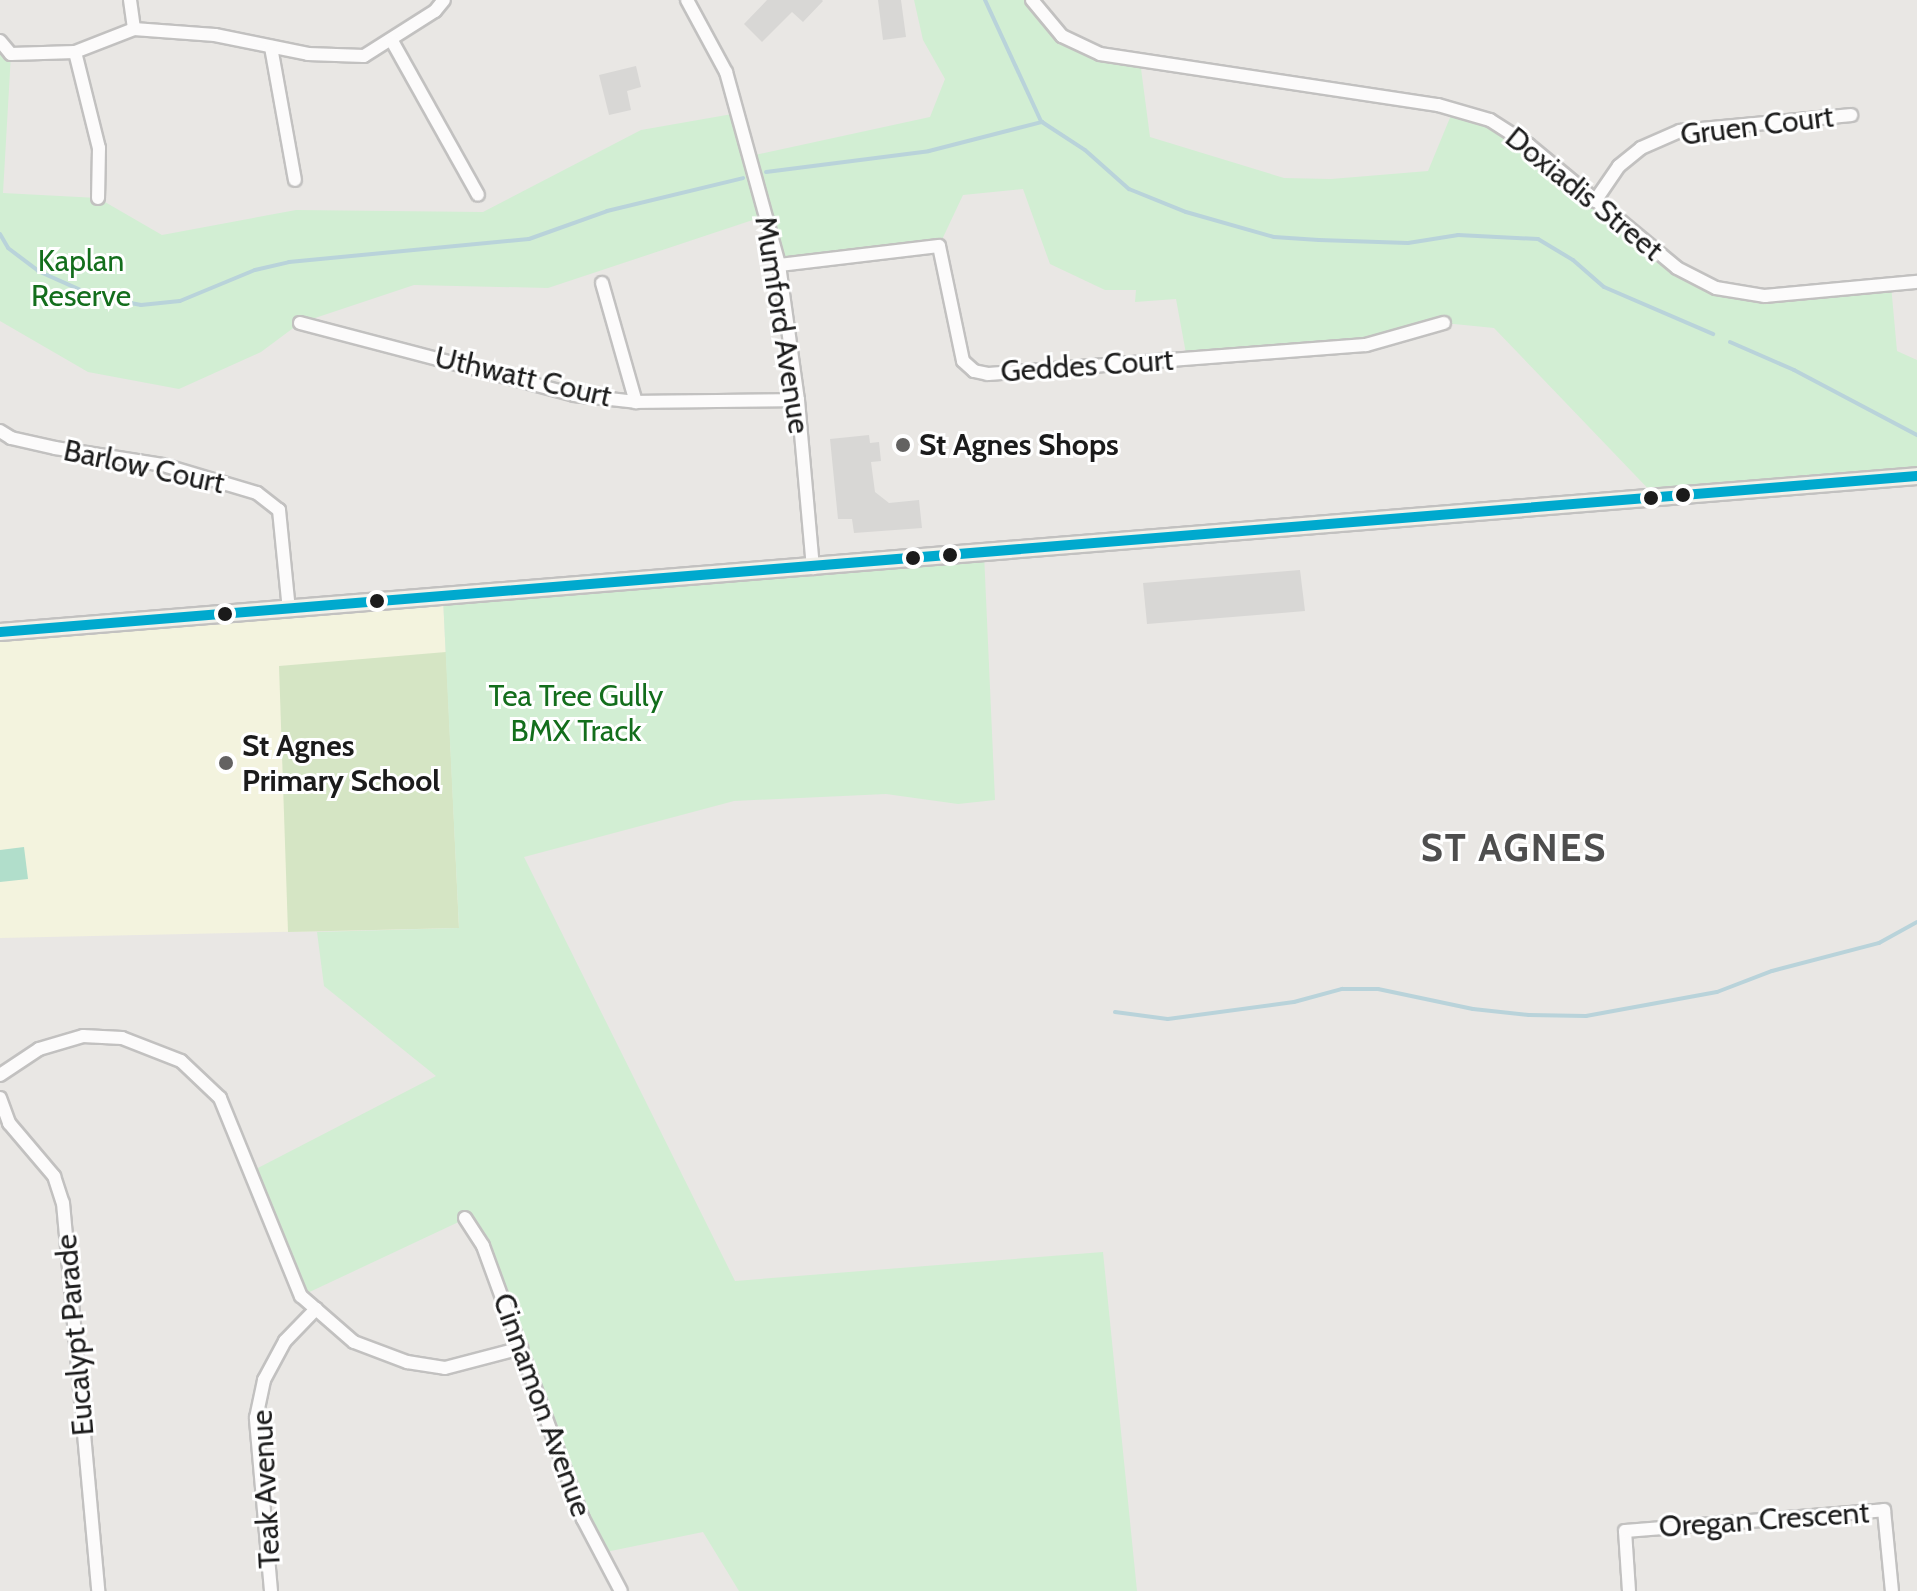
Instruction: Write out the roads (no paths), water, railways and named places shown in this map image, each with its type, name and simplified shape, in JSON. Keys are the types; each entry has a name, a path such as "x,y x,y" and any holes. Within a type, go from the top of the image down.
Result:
{"main road":[{"path":"0,632 1917,476"}],"street":[{"path":"130,0 134,29"},
{"path":"0,41 11,54 75,52 134,29 215,35 308,54 364,56 435,11 444,0"},
{"name":"Mumford Avenue","path":"687,0 726,72 779,265 798,400 813,568"},
{"name":"Doxiadis Street","path":"1032,0 1062,36 1100,54 1473,114 1515,134 1677,268 1704,284 1730,292 1765,296 1917,282"},
{"path":"392,41 478,195"},
{"path":"271,47 295,180"},
{"path":"75,52 99,148 98,198"},
{"name":"Gruen Court","path":"1595,201 1619,166 1641,148 1680,131 1851,115"},
{"name":"Geddes Court","path":"779,265 939,246 963,361 974,371 988,374 1366,345 1444,323"},
{"path":"602,283 636,402"},
{"name":"Uthwatt Court","path":"300,323 574,395 636,402 798,400"},
{"name":"Barlow Court","path":"0,431 11,438 55,448 163,465 257,493 279,510 289,610"},
{"path":"0,1075 39,1049 83,1036 122,1038 181,1061 220,1098 301,1296 354,1342 407,1362 445,1368 521,1348"},
{"name":"Eucalypt Parade","path":"0,1098 9,1123 54,1176 63,1203 98,1591"},
{"name":"Cinnamon Avenue","path":"465,1218 483,1246 583,1519 621,1591"},
{"name":"Teak Avenue","path":"271,1591 256,1418 264,1380 285,1341 316,1309"},
{"name":"Oregan Crescent","path":"1629,1591 1625,1531 1884,1510 1892,1591"}],"waterway":[{"path":"985,0 1041,121"},
{"path":"766,172 929,151 1042,122 1085,150 1129,189 1186,212 1274,237 1408,243 1458,235 1538,239 1573,260 1604,287 1713,334"},
{"path":"0,234 8,248 38,271 94,296 141,305 180,301 255,270 289,262 529,239 607,211 743,178"},
{"path":"1730,342 1794,370 1917,435"},
{"path":"1115,1012 1168,1019 1294,1002 1342,989 1378,989 1473,1009 1529,1015 1586,1016 1717,992 1772,971 1879,943 1917,922"}],"place":[{"name":"St Agnes Shops","path":"903,445"},
{"name":"St Agnes Primary School","path":"226,763"}],"district":[{"name":"ST AGNES","path":"1514,848"}],"park label":[{"name":"Kaplan Reserve","path":"81,278"},
{"name":"Tea Tree Gully BMX Track","path":"576,713"}]}
